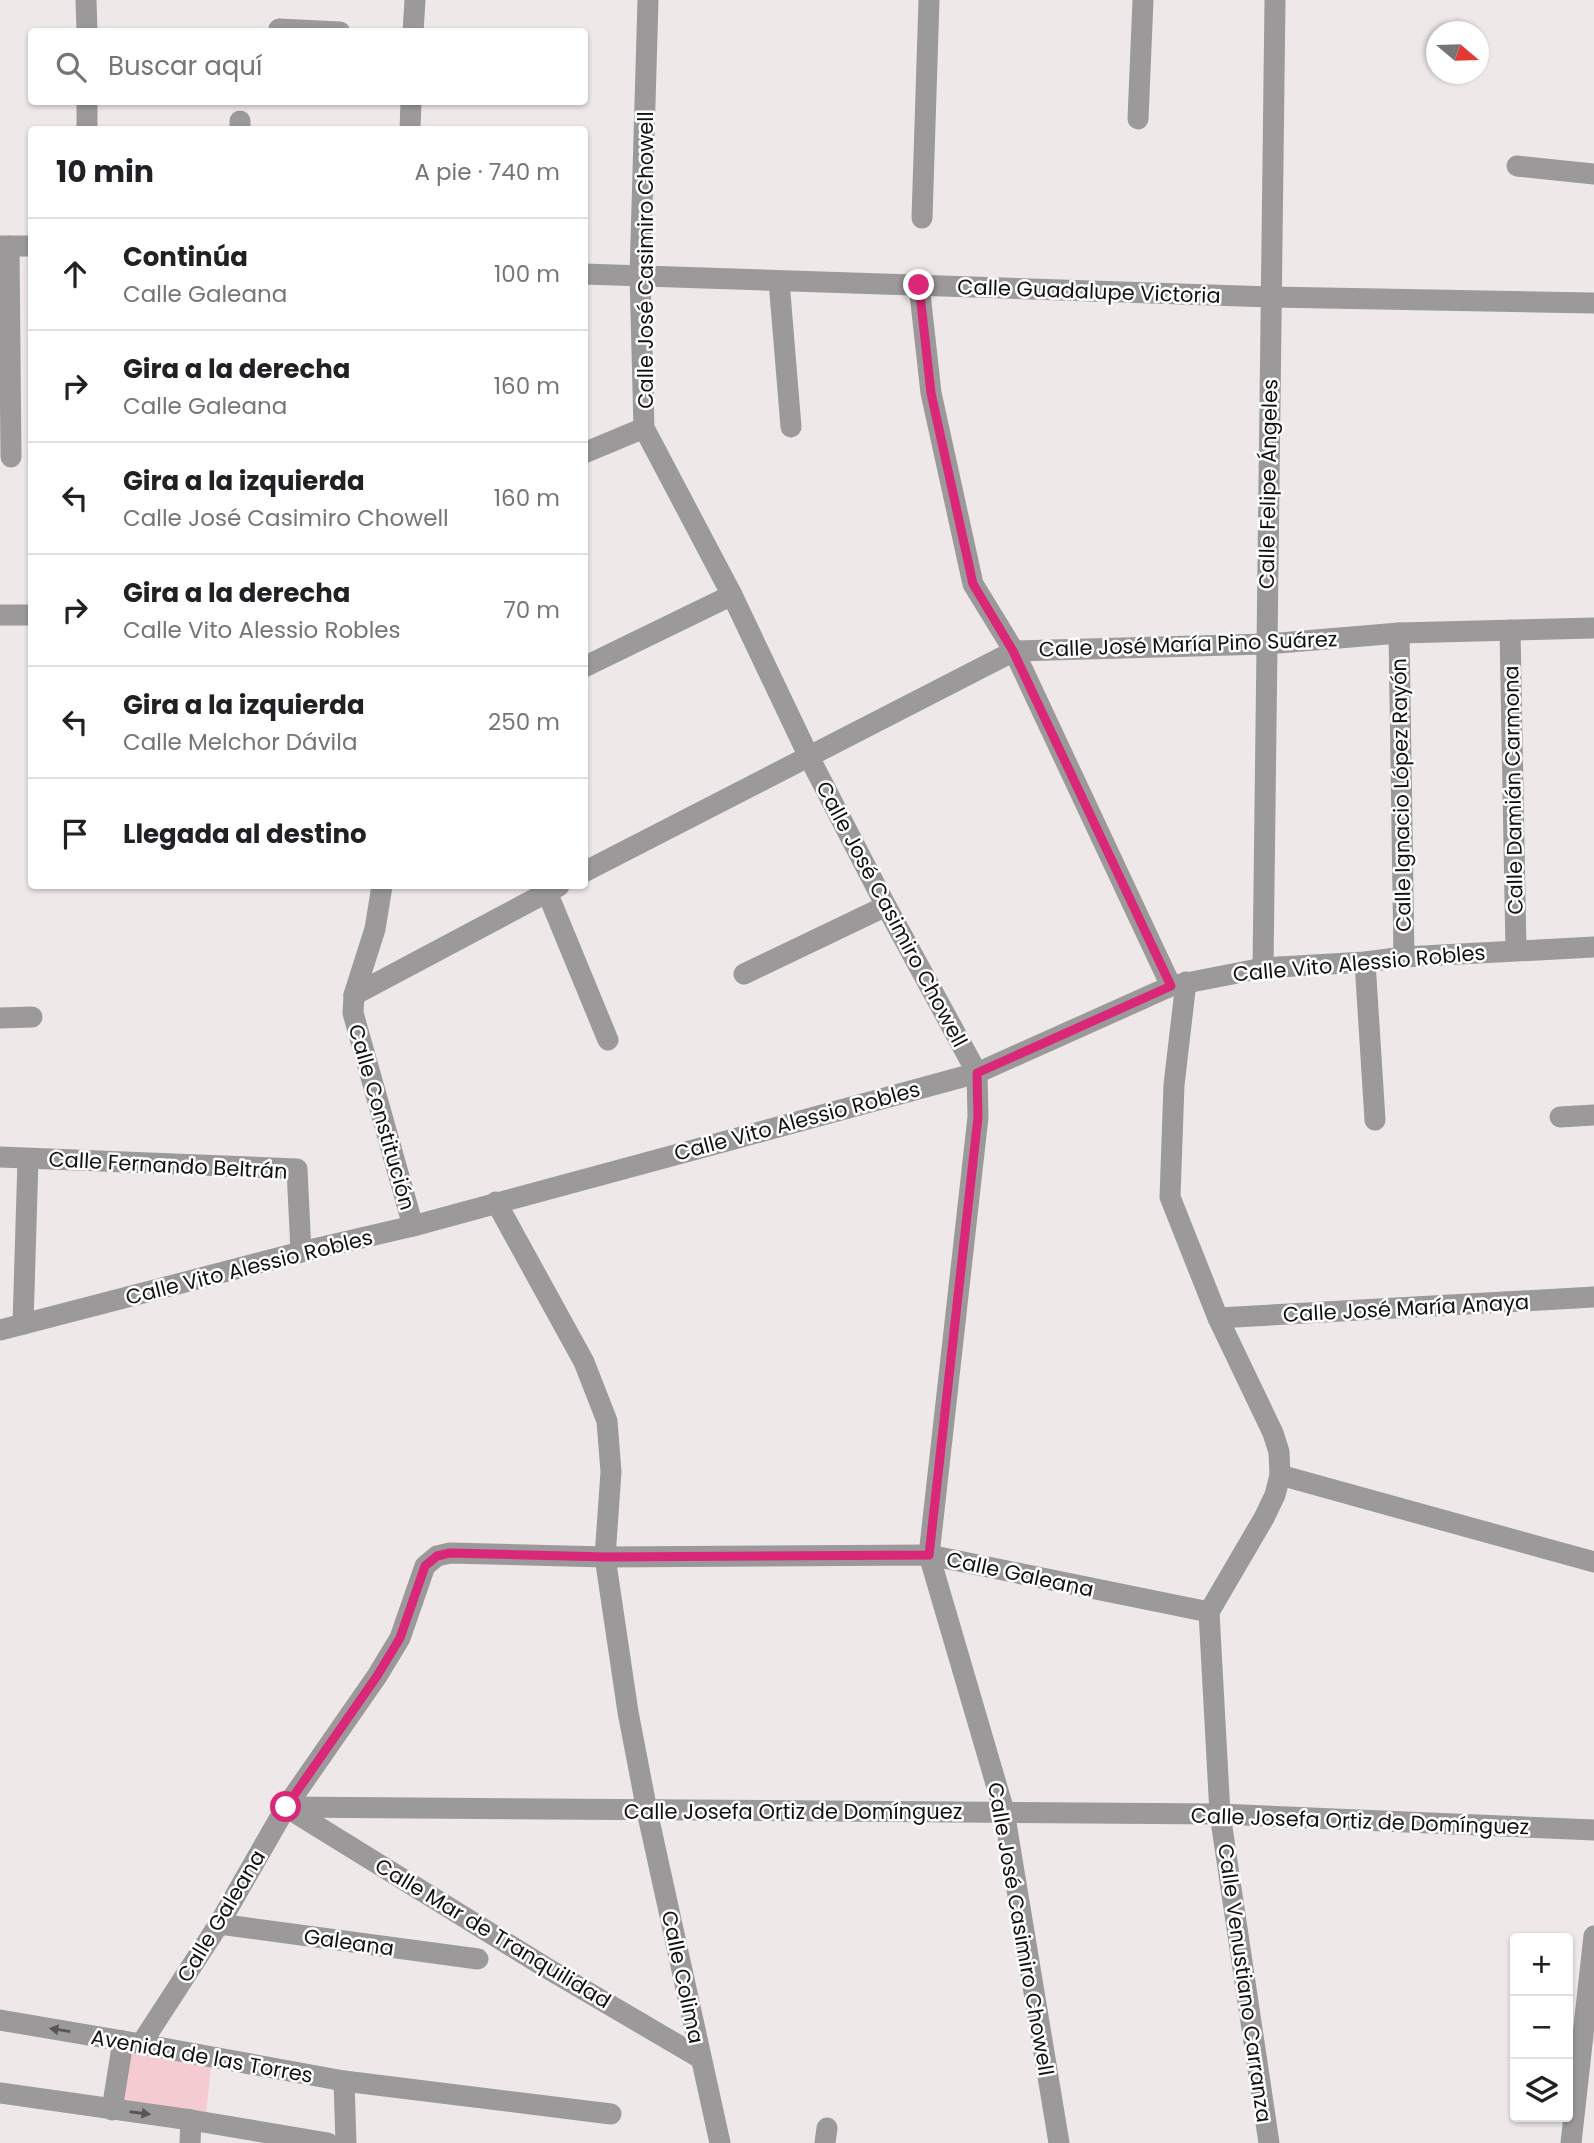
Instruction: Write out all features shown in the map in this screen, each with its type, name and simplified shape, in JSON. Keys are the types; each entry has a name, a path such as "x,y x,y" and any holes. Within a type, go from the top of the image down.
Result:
{"street":[{"path":"86,0 87,28"},
{"path":"413,28 415,0"},
{"name":"Calle José Casimiro Chowell","path":"648,0 640,275 644,428 732,595 809,757 977,1073 978,1117 929,1555 1004,1811 1059,2143"},
{"path":"922,218 929,0"},
{"path":"1138,119 1143,0"},
{"name":"Calle Felipe Ángeles","path":"1263,968 1275,0"},
{"path":"87,105 87,126"},
{"path":"410,126 411,105"},
{"path":"1517,166 1594,174"},
{"path":"11,457 4,246 28,246"},
{"name":"Calle Guadalupe Victoria","path":"588,274 1271,297 1594,303"},
{"path":"779,281 791,427"},
{"path":"919,285 931,393 973,584 1013,651 1179,984 1170,1197 1218,1318 1273,1433 1279,1452 1280,1475 1275,1495 1209,1612"},
{"path":"588,451 644,428"},
{"path":"588,665 732,595"},
{"path":"0,615 28,615"},
{"name":"Calle José María Pino Suárez","path":"588,870 1013,651 1266,645 1399,633 1594,628"},
{"name":"Calle Damián Carmona","path":"1510,630 1517,950"},
{"name":"Calle Ignacio López Rayón","path":"1399,633 1404,957"},
{"name":"Calle Constitución","path":"382,889 376,929 354,995 353,1013 413,1226"},
{"path":"354,995 551,889"},
{"path":"553,889 608,1040"},
{"path":"744,974 886,906"},
{"name":"Calle Vito Alessio Robles","path":"0,1330 301,1252 413,1226 977,1073 1179,984 1263,968 1594,947"},
{"path":"1365,961 1376,1120"},
{"path":"0,1018 32,1017"},
{"path":"1560,1117 1594,1115"},
{"name":"Calle Fernando Beltrán","path":"0,1157 298,1169 301,1252"},
{"path":"23,1324 28,1159"},
{"name":"Calle Colima","path":"496,1202 584,1362 607,1421 611,1472 605,1557 628,1712 720,2143"},
{"name":"Calle José María Anaya","path":"1218,1318 1594,1297"},
{"path":"1280,1475 1594,1562"},
{"name":"Calle Galeana","path":"132,2043 219,1924 286,1807 377,1676 400,1638 425,1566 437,1556 450,1553 605,1557 929,1555 1209,1612"},
{"name":"Calle Venustiano Carranza","path":"1209,1612 1220,1814 1269,2143"},
{"name":"Calle Josefa Ortiz de Domínguez","path":"286,1807 1220,1814 1594,1830"},
{"name":"Calle Mar de Tranquilidad","path":"286,1807 545,1967 700,2058"},
{"name":"Galeana","path":"219,1924 478,1959"},
{"path":"1571,2143 1594,1937"},
{"name":"Avenida de las Torres","path":"0,2021 344,2081 611,2114"},
{"path":"112,2109 132,2043"},
{"path":"344,2081 346,2143"},
{"path":"0,2093 328,2143"},
{"path":"190,2143 191,2120"}],"shaded area":[{"path":"129,2053 211,2066 206,2115 122,2103"}],"route":[{"path":"286,1807 377,1676 400,1638 425,1566 437,1556 450,1553 605,1557 929,1555 978,1117 977,1073 1171,986 1013,651 973,584 931,393 919,285"}]}
